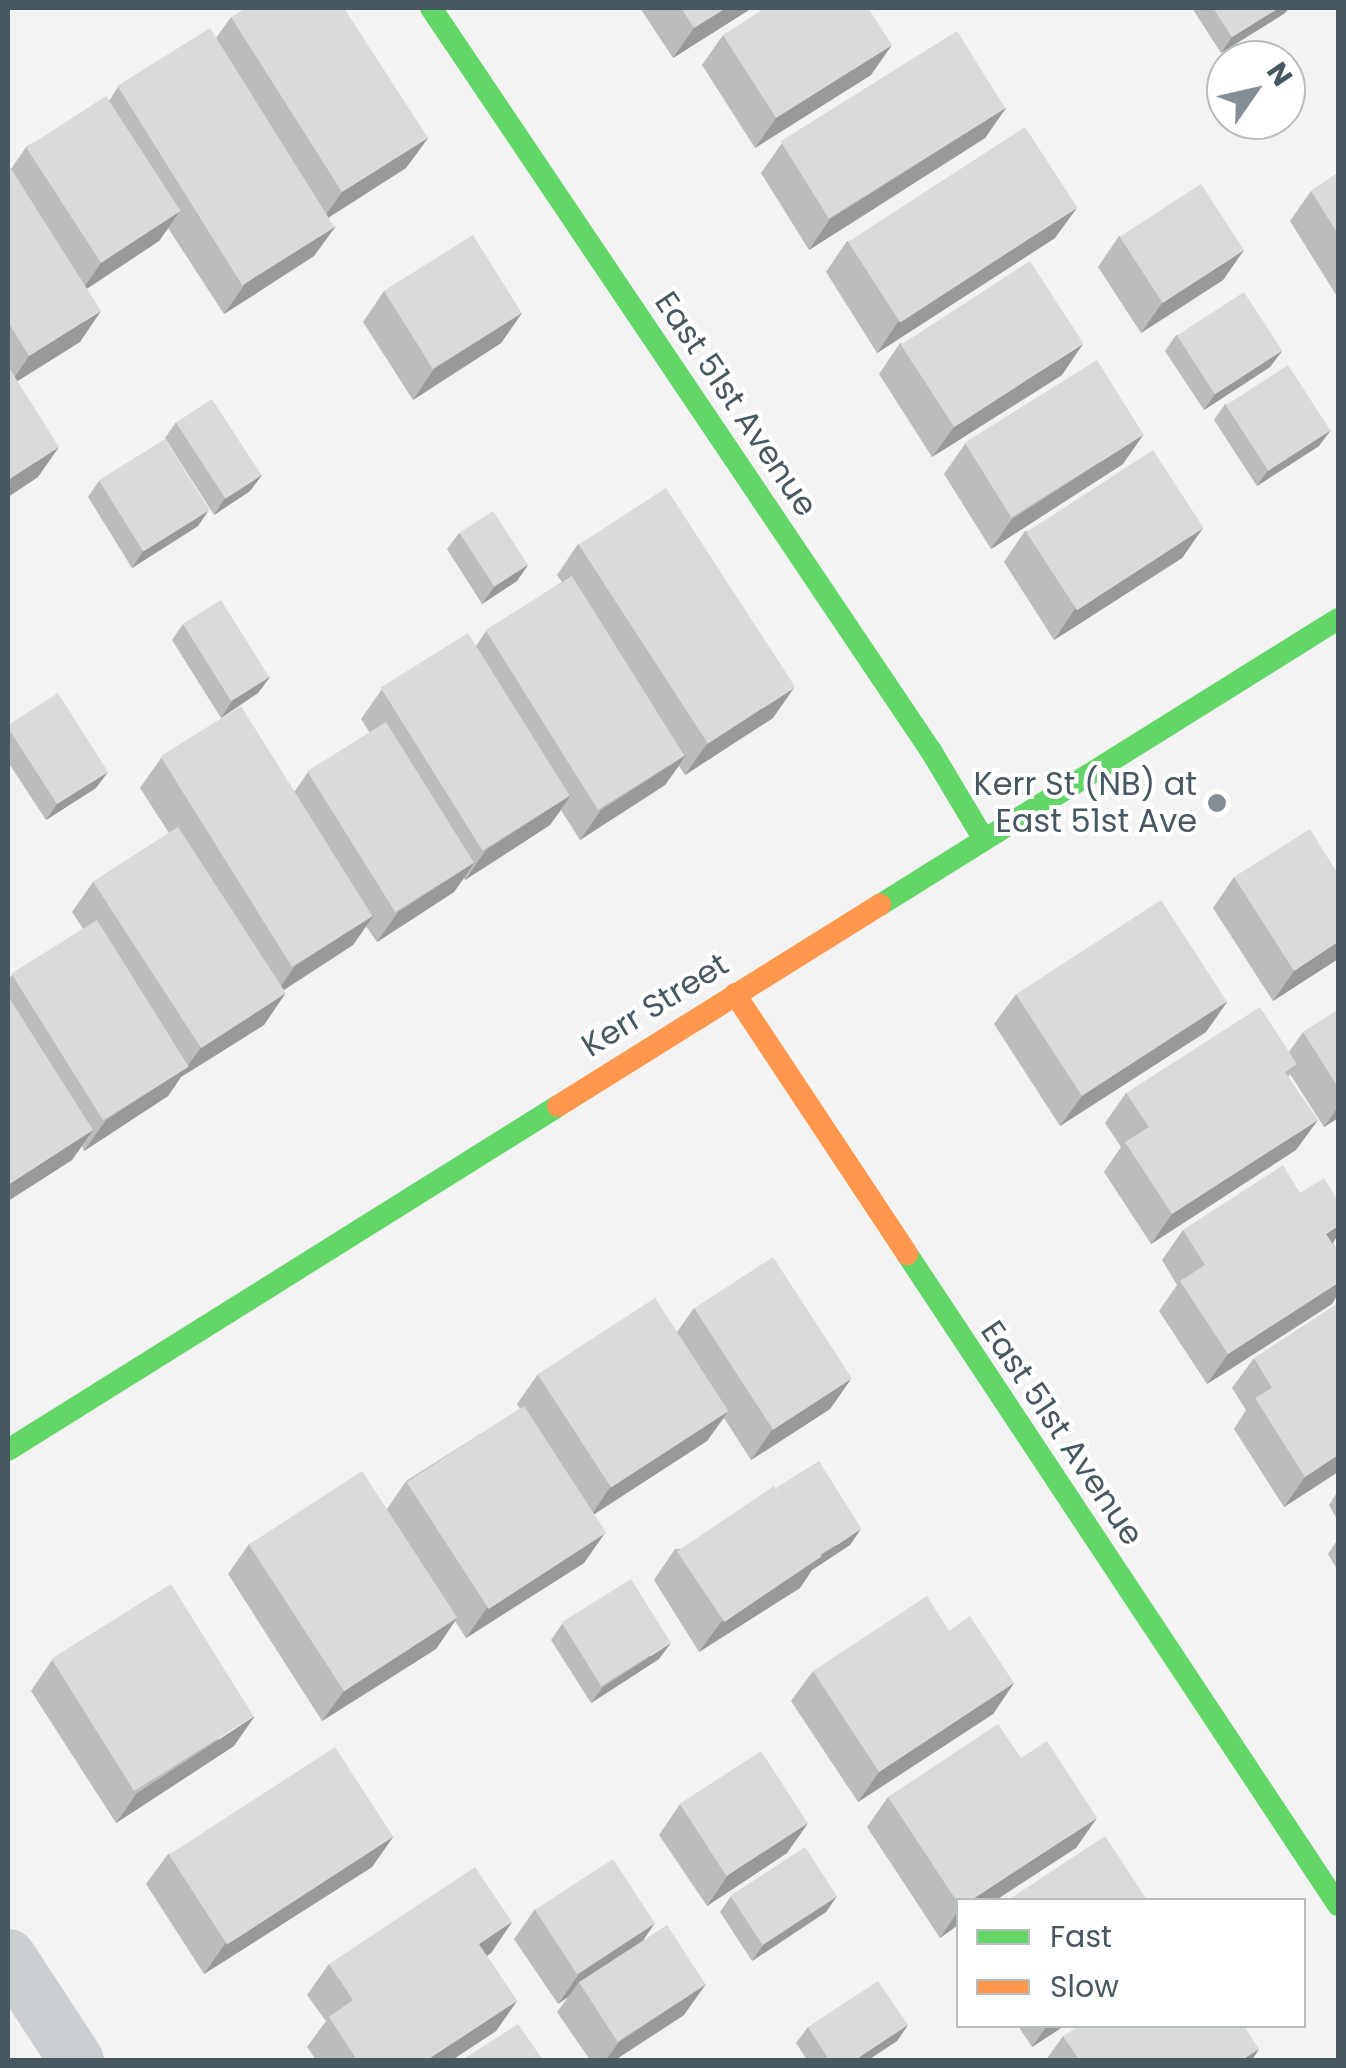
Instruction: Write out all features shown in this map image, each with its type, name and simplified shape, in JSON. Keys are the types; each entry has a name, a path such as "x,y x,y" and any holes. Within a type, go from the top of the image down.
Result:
{"street":[{"name":"East 51st Avenue","path":"432,8 931,751 984,838"},
{"name":"Kerr Street","path":"8,1450 1338,619"},
{"name":"East 51st Avenue","path":"734,994 1338,1905"},
{"path":"8,1956 76,2060"}],"building":[{"path":"246,8 344,8 428,138 342,192 231,17"},
{"path":"681,8 726,8 694,28"},
{"path":"765,8 868,8 892,45 776,118 723,35"},
{"path":"1213,8 1279,8 1232,37"},
{"path":"210,28 335,227 242,285 118,86"},
{"path":"957,31 1005,108 829,218 781,141"},
{"path":"106,96 181,211 101,263 26,148"},
{"path":"1025,127 1077,208 900,322 848,242"},
{"path":"8,164 101,311 29,356 8,322"},
{"path":"1338,173 1338,234 1311,191"},
{"path":"1201,184 1244,250 1163,303 1120,237"},
{"path":"473,235 522,313 433,369 384,291"},
{"path":"1030,261 1083,343 954,427 901,345"},
{"path":"1244,292 1282,351 1215,394 1177,336"},
{"path":"1097,360 1144,435 1011,517 965,443"},
{"path":"1288,365 1330,430 1268,471 1226,405"},
{"path":"8,366 59,447 8,480"},
{"path":"212,399 262,475 225,499 176,422"},
{"path":"165,439 210,510 143,552 99,480"},
{"path":"1153,450 1204,528 1077,610 1026,532"},
{"path":"666,488 795,687 708,743 579,545"},
{"path":"493,511 528,565 494,586 459,533"},
{"path":"572,576 684,756 598,810 485,630"},
{"path":"221,600 269,677 231,701 183,624"},
{"path":"468,633 570,796 482,850 381,688"},
{"path":"58,693 108,772 57,804 8,725"},
{"path":"241,706 372,916 292,967 160,756"},
{"path":"386,722 474,863 395,912 307,771"},
{"path":"178,827 286,993 201,1048 93,882"},
{"path":"1310,829 1338,874 1338,942 1294,971 1234,877"},
{"path":"1161,900 1227,1001 1082,1096 1016,994"},
{"path":"97,920 189,1067 103,1120 11,974"},
{"path":"8,996 93,1130 8,1185"},
{"path":"1260,1007 1297,1064 1285,1072 1318,1120 1172,1214 1125,1142 1149,1127 1126,1093"},
{"path":"1338,1010 1338,1087 1303,1032"},
{"path":"1283,1165 1300,1193 1324,1178 1338,1201 1338,1226 1326,1234 1338,1252 1338,1283 1228,1354 1180,1281 1205,1265 1183,1230"},
{"path":"773,1257 852,1379 773,1430 694,1308"},
{"path":"655,1298 729,1411 611,1487 538,1374"},
{"path":"1338,1303 1338,1455 1305,1477 1255,1398 1272,1388 1254,1358"},
{"path":"524,1406 606,1533 489,1609 407,1482"},
{"path":"819,1461 861,1529 818,1556 776,1488"},
{"path":"362,1471 457,1618 344,1691 249,1545"},
{"path":"774,1486 822,1556 725,1622 677,1551"},
{"path":"631,1579 671,1643 601,1686 561,1622"},
{"path":"171,1584 254,1716 134,1791 51,1659"},
{"path":"927,1596 949,1631 970,1616 1014,1683 879,1772 813,1671"},
{"path":"998,1724 1021,1758 1047,1741 1097,1818 974,1898 956,1900 888,1797"},
{"path":"335,1747 393,1837 227,1945 169,1855"},
{"path":"761,1751 808,1823 726,1876 680,1804"},
{"path":"1105,1836 1146,1898 1011,1898"},
{"path":"805,1847 837,1896 762,1945 730,1895"},
{"path":"613,1859 655,1924 577,1974 535,1910"},
{"path":"475,1867 512,1922 479,1944 517,2001 427,2060 357,2060 329,2017 353,2000 329,1964"},
{"path":"667,1925 706,1985 618,2042 579,1982"},
{"path":"878,1981 908,2025 855,2060 829,2060 808,2027"},
{"path":"518,2024 543,2060 462,2060"},
{"path":"1076,2028 1245,2028 1259,2049 1242,2060 1079,2060 1063,2036"}],"traffic: fast":[{"path":"431,8 931,751 983,838"},
{"path":"880,905 1338,619"},
{"path":"8,1450 558,1106"},
{"path":"907,1254 1338,1905"}],"traffic: slow":[{"path":"558,1106 880,905"},
{"path":"735,994 907,1254"}],"place":[{"name":"Kerr St (NB) at East 51st Ave","path":"1217,803"}]}
